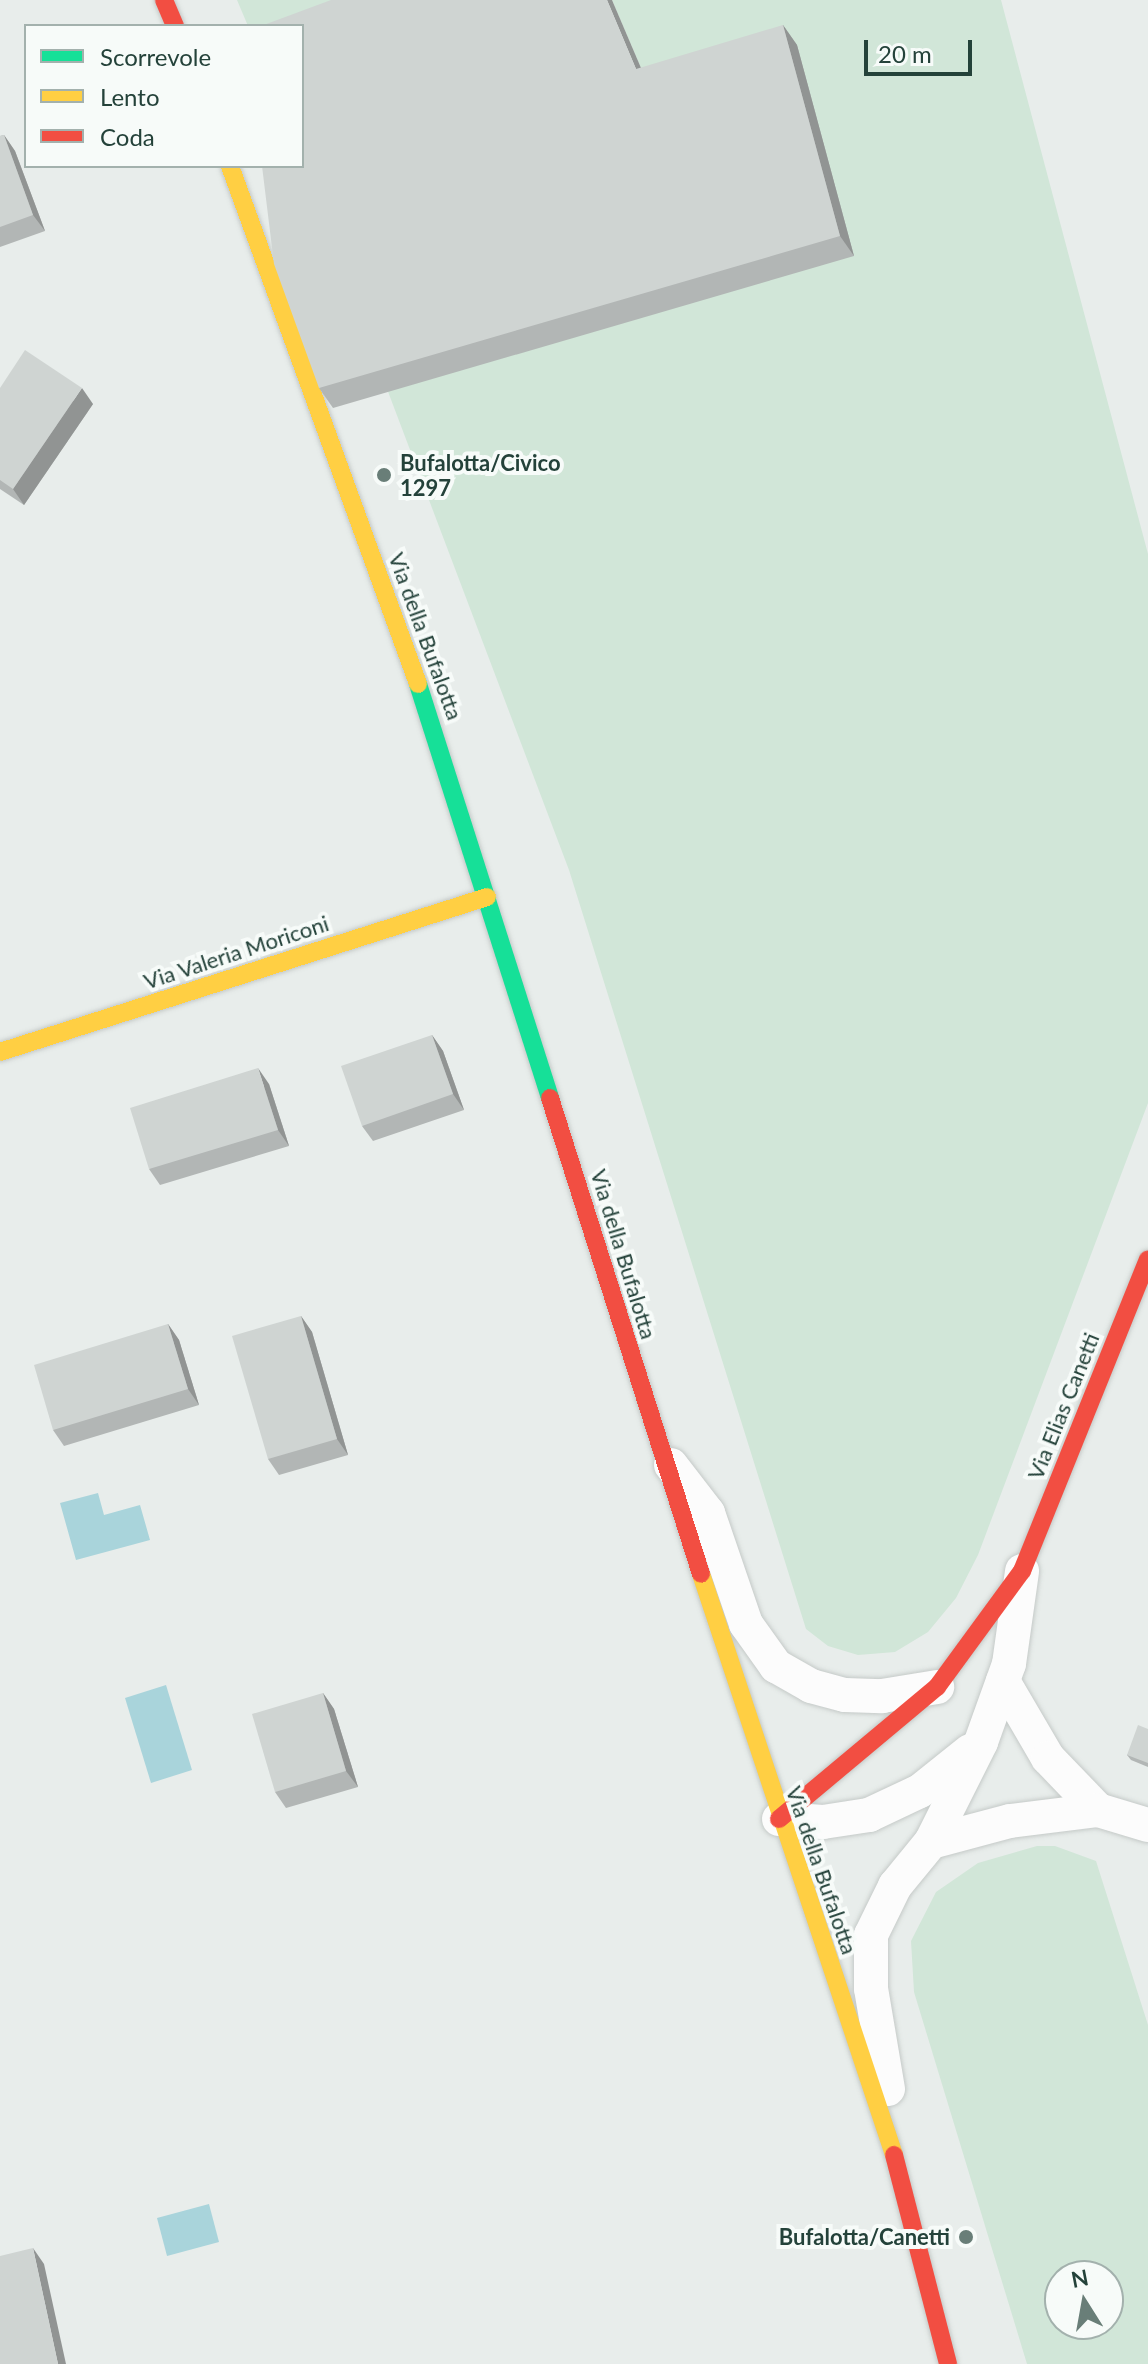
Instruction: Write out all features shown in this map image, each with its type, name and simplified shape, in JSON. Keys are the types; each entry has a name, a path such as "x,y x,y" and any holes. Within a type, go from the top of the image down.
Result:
{"street":[{"path":"164,0 174,24"},
{"name":"Via della Bufalotta","path":"231,168 434,728 661,1454 779,1819 905,2188 948,2364"},
{"name":"Via Valeria Moriconi","path":"0,1052 487,897"},
{"name":"Via Elias Canetti","path":"779,1819 937,1687 1022,1571 1140,1300 1148,1259"},
{"path":"661,1454 708,1513 746,1624 776,1666 811,1686 845,1695 937,1687"},
{"path":"905,2188 871,1989 870,1947 884,1904 931,1842 981,1742 1013,1646 1022,1571"},
{"path":"1003,1681 1048,1758 1098,1810"},
{"path":"779,1819 823,1822 869,1815 920,1791 981,1742"},
{"path":"931,1842 1010,1821 1098,1810 1148,1825"}],"green space":[{"path":"237,0 400,0 304,25 247,24"},
{"path":"612,0 1001,0 1148,554 1148,1103 978,1555 956,1598 928,1632 895,1652 858,1655 828,1646 806,1629 569,870 387,389 650,89"},
{"path":"1037,1846 1055,1846 1096,1861 1148,2025 1148,2364 1027,2364 914,1992 911,1941 936,1892 978,1863"}],"water":[{"path":"98,1493 104,1515 140,1505 150,1540 76,1560 60,1503"},
{"path":"166,1685 192,1770 151,1783 125,1698"},
{"path":"209,2204 219,2242 167,2256 157,2218"}],"building":[{"path":"331,0 607,0 636,69 783,25 840,236 319,388 274,264 262,168 304,168 304,24 266,24"},
{"path":"4,135 33,215 0,227 0,136"},
{"path":"25,350 82,388 13,489 0,480 0,388"},
{"path":"432,1035 453,1094 362,1126 341,1066"},
{"path":"258,1068 278,1130 149,1169 130,1108"},
{"path":"301,1316 337,1439 268,1459 232,1336"},
{"path":"168,1324 188,1389 53,1430 34,1365"},
{"path":"323,1693 346,1771 275,1792 252,1714"},
{"path":"1138,1725 1148,1729 1148,1763 1127,1755"},
{"path":"33,2248 58,2364 0,2364 0,2256"}],"traffic: fast":[{"path":"418,684 550,1098"}],"traffic: slow":[{"path":"231,168 418,684"},
{"path":"0,1052 487,897"},
{"path":"701,1574 894,2155"}],"traffic: jam":[{"path":"164,0 174,24"},
{"path":"550,1098 701,1574"},
{"path":"779,1819 937,1687 1022,1571 1148,1259"},
{"path":"894,2155 948,2364"}],"place":[{"name":"Bufalotta/Civico 1297","path":"384,475"},
{"name":"Bufalotta/Canetti","path":"966,2237"}]}
